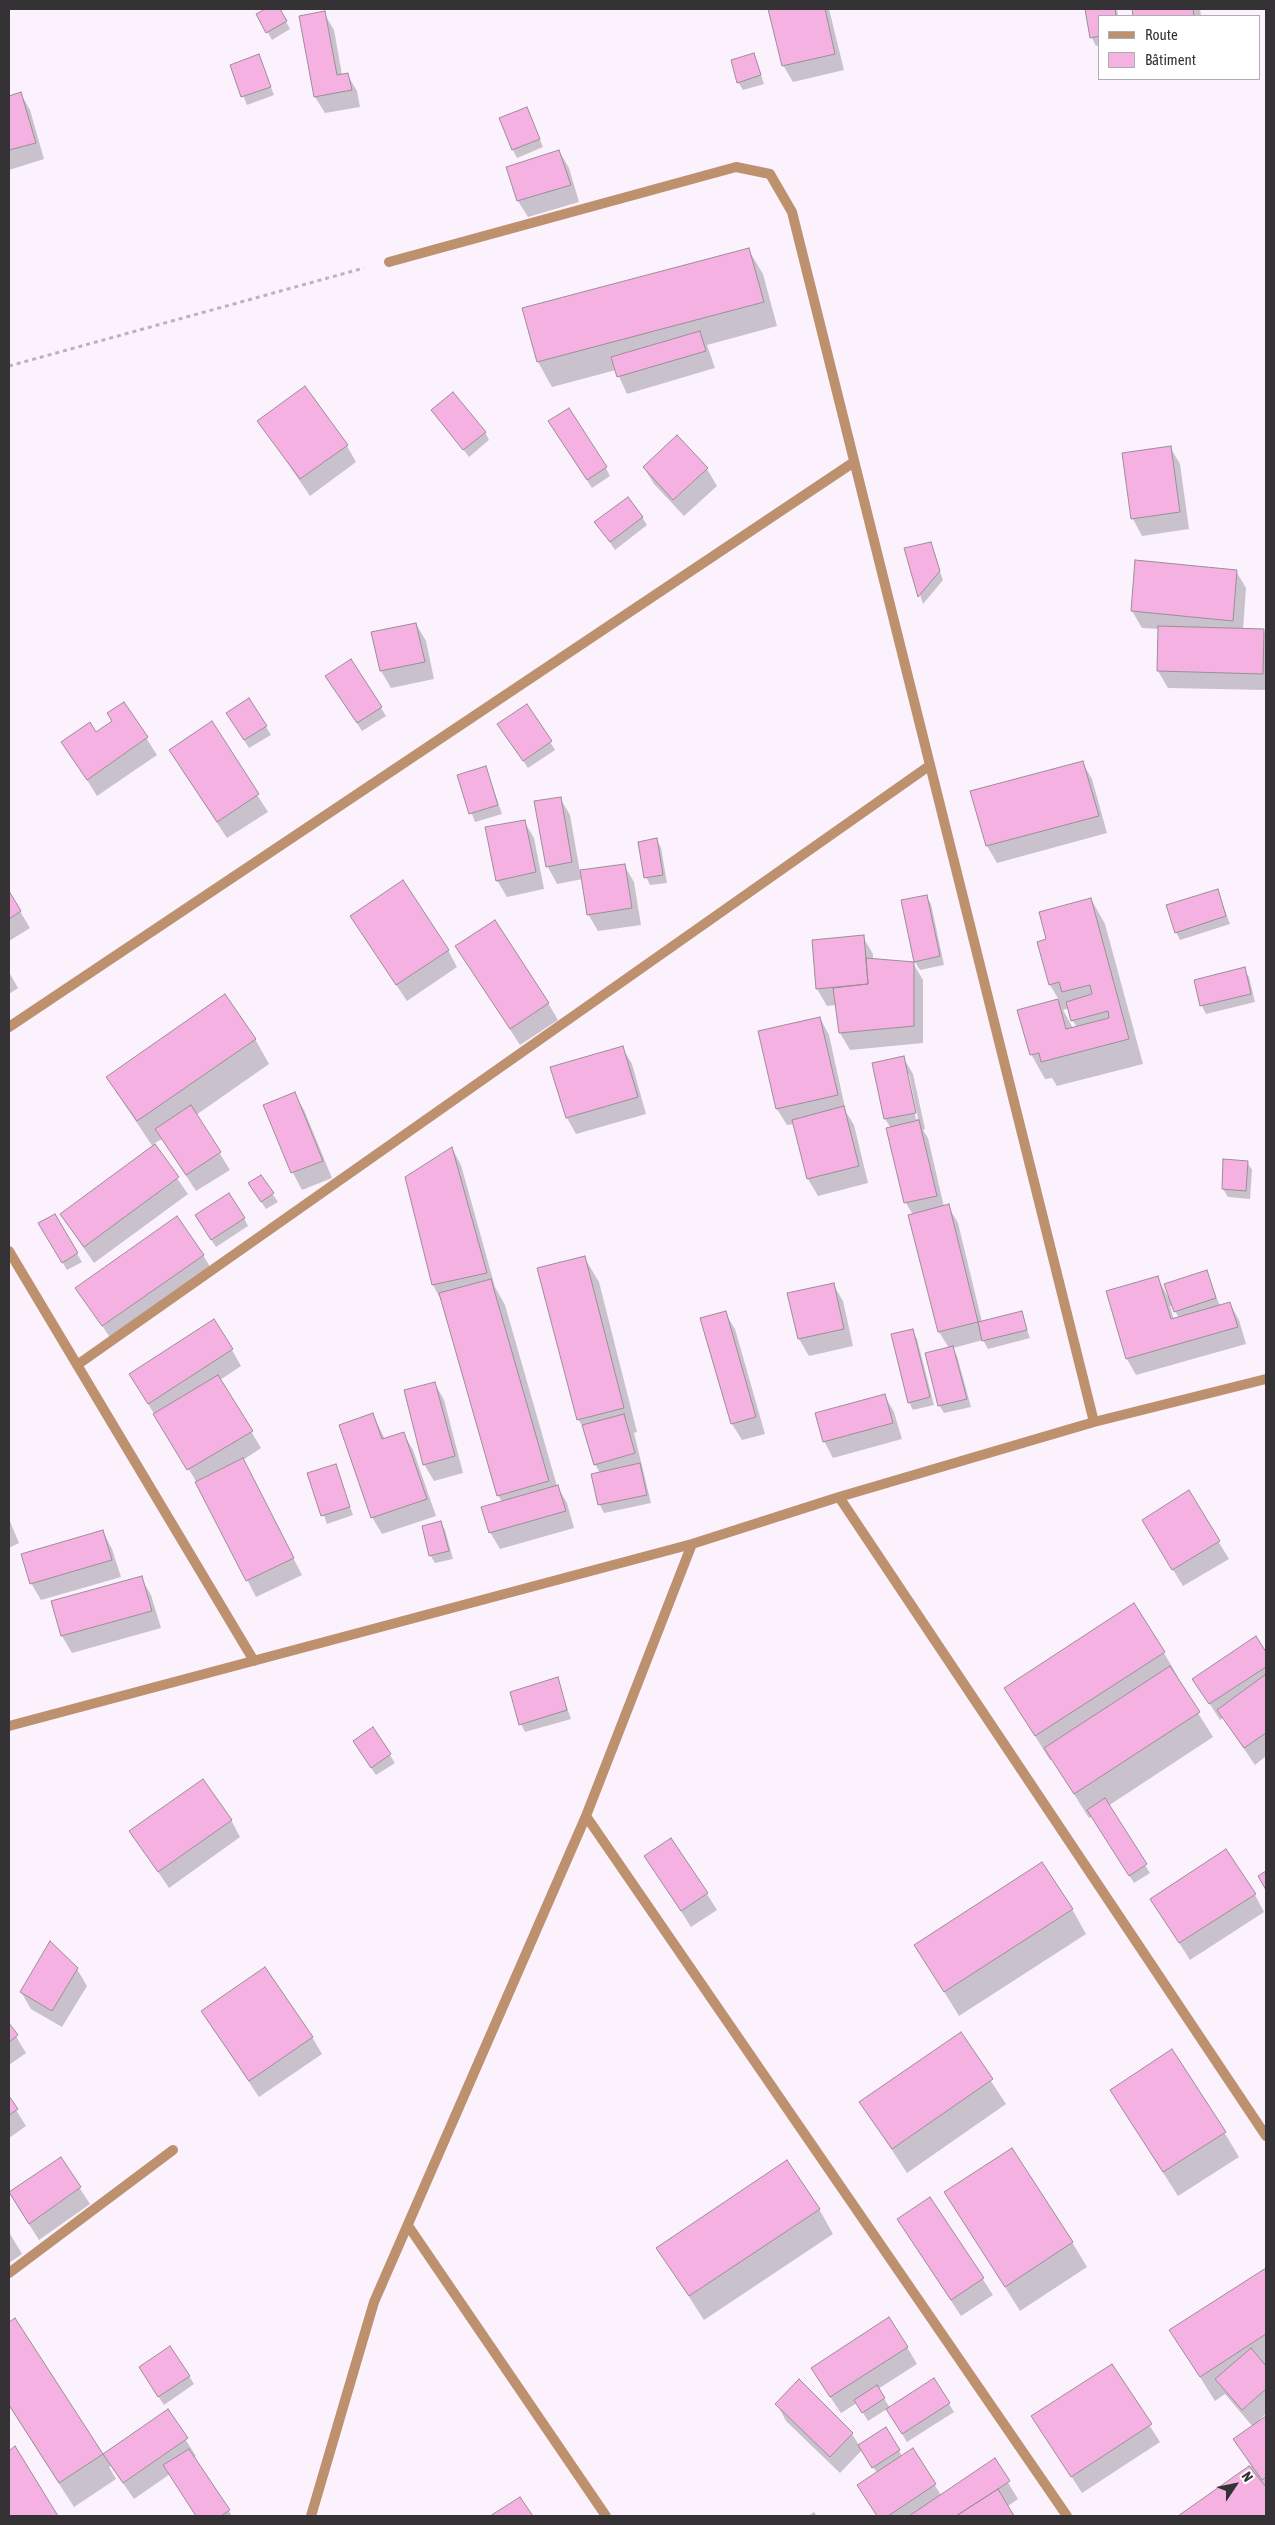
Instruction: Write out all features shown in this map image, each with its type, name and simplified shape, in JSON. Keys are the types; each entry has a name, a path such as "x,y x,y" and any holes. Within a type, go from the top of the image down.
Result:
{"street":[{"path":"388,262 736,167 770,174 792,212 1094,1422"},
{"path":"9,1026 854,462"},
{"path":"77,1366 930,766"},
{"path":"9,1251 254,1661"},
{"path":"9,1726 692,1544 839,1497 1094,1422 1266,1379"},
{"path":"839,1497 1266,2136"},
{"path":"311,2516 374,2302 586,1816 692,1544"},
{"path":"586,1816 1068,2516"},
{"path":"9,2273 173,2150"},
{"path":"408,2227 606,2516"}],"path":[{"path":"9,366 388,262"}],"building":[{"path":"265,9 280,9 287,21 266,33 256,14"},
{"path":"768,9 825,9 835,54 782,66"},
{"path":"1085,9 1115,9 1116,15 1098,15 1098,36 1090,38"},
{"path":"1132,9 1193,9 1194,15 1133,15"},
{"path":"325,11 337,75 348,73 352,90 314,97 299,16"},
{"path":"754,53 761,75 737,83 731,60"},
{"path":"259,54 271,87 241,97 230,65"},
{"path":"21,92 36,143 9,150 9,96"},
{"path":"527,107 540,139 512,150 499,118"},
{"path":"559,150 571,185 517,201 506,167"},
{"path":"749,248 764,302 537,362 522,308"},
{"path":"700,331 706,351 617,377 611,357"},
{"path":"305,386 348,445 300,479 257,421"},
{"path":"453,392 486,432 463,450 431,410"},
{"path":"569,408 607,467 587,480 548,421"},
{"path":"677,435 708,468 673,500 643,467"},
{"path":"1171,446 1180,512 1131,519 1122,453"},
{"path":"628,497 643,517 610,542 594,522"},
{"path":"931,542 940,571 918,597 904,548"},
{"path":"1135,560 1237,570 1233,621 1131,611"},
{"path":"416,623 425,662 380,671 371,632"},
{"path":"1158,626 1264,629 1263,674 1157,671"},
{"path":"351,659 382,707 357,723 325,676"},
{"path":"249,698 267,726 244,740 226,713"},
{"path":"124,702 148,737 87,780 61,742 90,722 96,732 112,721 107,713"},
{"path":"527,704 552,741 523,761 497,724"},
{"path":"212,721 259,794 217,822 169,750"},
{"path":"1083,761 1099,816 986,846 970,791"},
{"path":"486,766 498,805 469,814 457,775"},
{"path":"561,797 572,862 546,867 534,801"},
{"path":"525,820 536,872 496,881 485,827"},
{"path":"657,838 663,875 644,878 638,842"},
{"path":"625,864 632,908 587,915 580,870"},
{"path":"403,880 449,950 396,985 350,916"},
{"path":"1218,889 1226,916 1175,933 1166,905"},
{"path":"9,891 21,911 9,919"},
{"path":"927,895 940,956 914,962 901,900"},
{"path":"1091,898 1129,1039 1041,1062 1039,1053 1030,1055 1017,1010 1058,999 1066,1029 1109,1018 1108,1011 1071,1021 1066,1002 1092,994 1090,985 1062,992 1059,982 1049,985 1037,942 1046,939 1039,912"},
{"path":"495,920 549,1003 510,1029 455,946"},
{"path":"864,935 868,984 816,989 812,940"},
{"path":"866,958 914,962 914,1026 839,1033 833,988 868,984"},
{"path":"1245,967 1251,994 1200,1006 1194,980"},
{"path":"225,994 256,1039 137,1121 106,1077"},
{"path":"820,1017 838,1095 776,1109 758,1031"},
{"path":"623,1046 638,1097 566,1118 550,1067"},
{"path":"904,1056 916,1113 884,1119 872,1063"},
{"path":"295,1092 323,1161 291,1173 263,1105"},
{"path":"191,1105 221,1152 186,1175 155,1129"},
{"path":"844,1106 859,1166 807,1179 792,1120"},
{"path":"919,1120 937,1196 904,1203 886,1128"},
{"path":"155,1144 179,1177 84,1247 60,1214"},
{"path":"452,1147 487,1273 432,1285 405,1177"},
{"path":"1223,1159 1248,1161 1246,1191 1222,1189"},
{"path":"261,1175 274,1193 261,1202 248,1183"},
{"path":"229,1193 245,1218 211,1240 195,1215"},
{"path":"949,1204 978,1322 938,1332 908,1215"},
{"path":"55,1214 78,1253 62,1263 38,1223"},
{"path":"177,1216 204,1255 102,1326 75,1288"},
{"path":"585,1256 624,1408 577,1420 537,1268"},
{"path":"1207,1270 1216,1298 1174,1312 1164,1284"},
{"path":"1158,1276 1171,1319 1230,1302 1238,1327 1126,1359 1106,1291"},
{"path":"491,1279 549,1481 497,1496 439,1293"},
{"path":"834,1283 844,1329 798,1339 787,1293"},
{"path":"726,1311 756,1417 731,1424 700,1318"},
{"path":"1022,1311 1027,1330 982,1341 978,1322"},
{"path":"214,1319 233,1349 148,1404 129,1374"},
{"path":"913,1329 930,1397 908,1403 891,1334"},
{"path":"953,1346 967,1399 938,1406 925,1353"},
{"path":"218,1375 253,1431 187,1470 153,1414"},
{"path":"435,1382 455,1456 423,1465 404,1390"},
{"path":"885,1394 893,1423 823,1442 815,1413"},
{"path":"373,1413 382,1439 404,1432 427,1499 371,1518 339,1425"},
{"path":"624,1414 635,1453 594,1465 582,1425"},
{"path":"243,1458 294,1558 246,1581 195,1482"},
{"path":"640,1463 647,1495 598,1505 591,1474"},
{"path":"336,1464 350,1507 321,1516 307,1473"},
{"path":"558,1485 566,1511 489,1533 481,1507"},
{"path":"1189,1490 1220,1541 1172,1570 1142,1520"},
{"path":"441,1521 449,1551 429,1556 422,1526"},
{"path":"103,1530 112,1560 30,1584 21,1554"},
{"path":"142,1576 152,1611 61,1636 51,1601"},
{"path":"1134,1603 1165,1652 1035,1736 1004,1688"},
{"path":"1256,1636 1266,1652 1266,1667 1209,1704 1192,1679"},
{"path":"1170,1666 1200,1712 1074,1794 1044,1748"},
{"path":"1266,1674 1266,1733 1244,1748 1217,1710"},
{"path":"558,1677 567,1710 519,1725 510,1692"},
{"path":"373,1727 391,1754 371,1768 353,1741"},
{"path":"203,1779 232,1820 158,1872 129,1831"},
{"path":"1105,1798 1147,1864 1129,1876 1087,1810"},
{"path":"671,1838 708,1893 681,1911 644,1856"},
{"path":"1226,1849 1256,1894 1179,1943 1150,1899"},
{"path":"1042,1862 1073,1909 944,1992 914,1945"},
{"path":"1266,1871 1266,1890 1258,1876"},
{"path":"50,1941 78,1968 52,2011 20,1992"},
{"path":"265,1967 313,2037 249,2081 201,2011"},
{"path":"9,2023 18,2035 9,2042"},
{"path":"961,2032 993,2079 892,2149 859,2102"},
{"path":"1172,2049 1226,2132 1163,2172 1110,2090"},
{"path":"9,2096 18,2109 9,2115"},
{"path":"1012,2148 1073,2242 1005,2287 944,2192"},
{"path":"61,2157 81,2187 29,2224 9,2192"},
{"path":"787,2160 820,2209 689,2296 656,2248"},
{"path":"930,2197 984,2278 951,2300 897,2219"},
{"path":"1266,2268 1266,2334 1200,2377 1169,2330"},
{"path":"889,2317 908,2347 830,2397 811,2368"},
{"path":"15,2318 103,2454 59,2483 9,2405 9,2322"},
{"path":"170,2346 190,2376 158,2397 139,2367"},
{"path":"1251,2348 1266,2366 1266,2389 1242,2410 1215,2379"},
{"path":"1112,2364 1152,2424 1071,2477 1031,2416"},
{"path":"934,2378 950,2403 902,2434 886,2409"},
{"path":"799,2379 853,2433 830,2457 775,2404"},
{"path":"877,2385 885,2398 862,2413 854,2400"},
{"path":"168,2409 188,2438 123,2483 103,2454"},
{"path":"1266,2416 1266,2477 1262,2480 1233,2439"},
{"path":"886,2427 900,2450 872,2468 858,2445"},
{"path":"15,2446 58,2516 9,2516 9,2451"},
{"path":"913,2448 936,2484 888,2516 877,2516 857,2485"},
{"path":"189,2449 230,2510 221,2516 196,2516 163,2465"},
{"path":"995,2458 1010,2481 956,2516 909,2516"},
{"path":"1249,2466 1266,2487 1266,2516 1178,2516"},
{"path":"998,2489 1014,2516 956,2516"},
{"path":"520,2497 533,2516 490,2516"}]}
